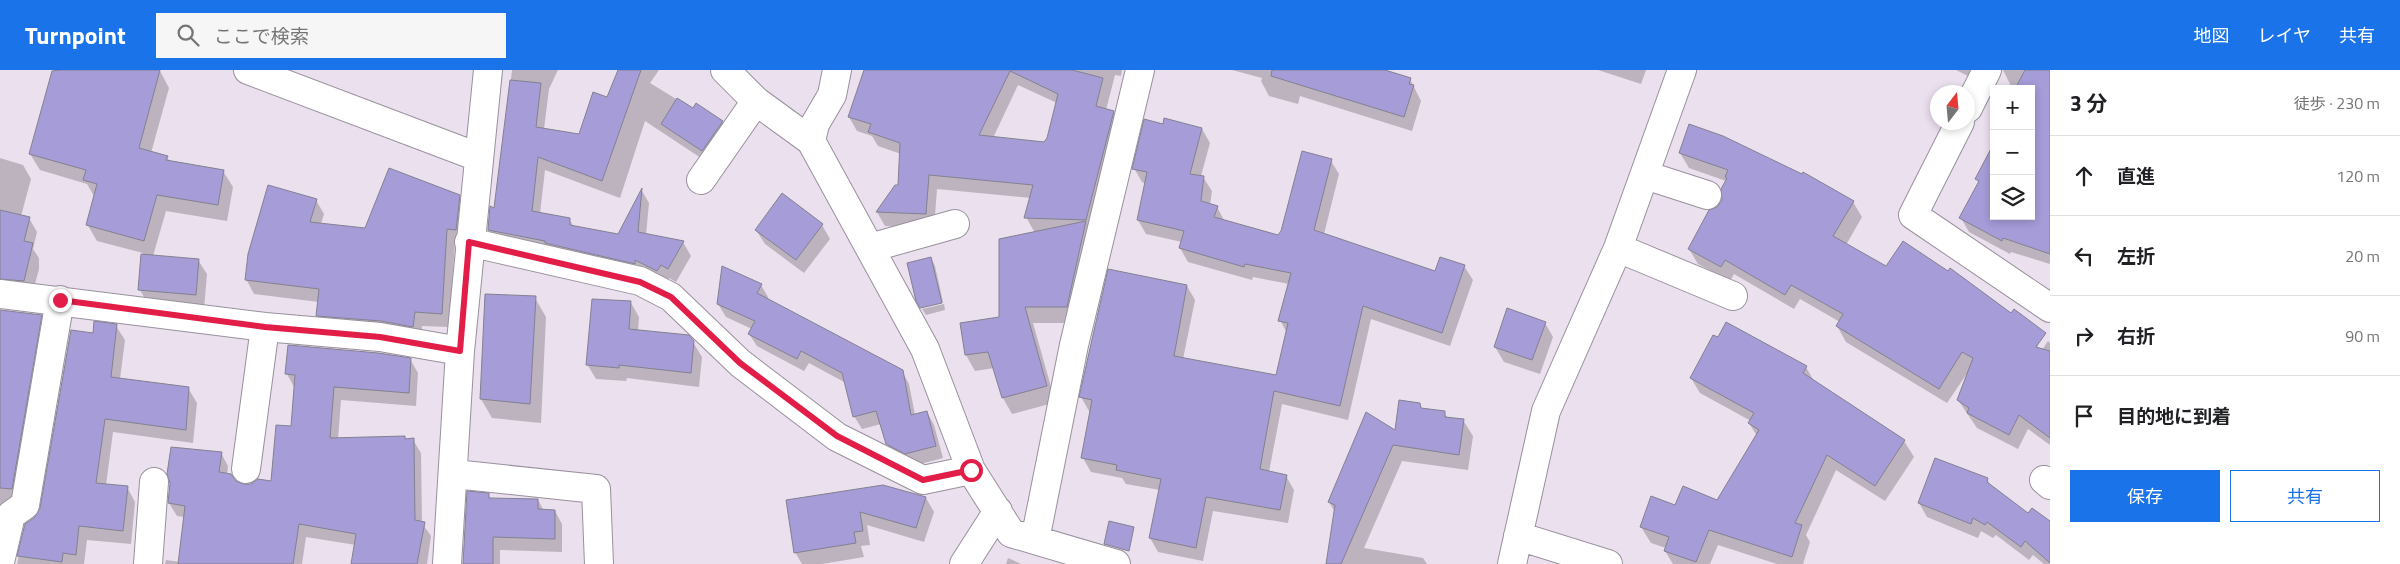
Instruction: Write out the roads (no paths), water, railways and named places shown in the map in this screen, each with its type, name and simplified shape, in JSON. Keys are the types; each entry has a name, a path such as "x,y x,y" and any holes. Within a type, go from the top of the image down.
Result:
{"street":[{"path":"248,70 478,157"},
{"path":"447,564 454,474 460,351 469,242 488,70"},
{"path":"725,70 756,101 811,141 925,349 971,470 1011,533 1116,564"},
{"path":"811,141 815,124 832,95 837,70"},
{"path":"1035,540 1074,345 1140,70"},
{"path":"1512,564 1546,411 1618,248 1682,70"},
{"path":"1975,94 1987,70"},
{"path":"700,180 756,101"},
{"path":"1956,130 1913,215 2050,308"},
{"path":"1644,175 1707,195"},
{"path":"870,248 955,224"},
{"path":"469,242 640,282 671,297 740,363 837,436 923,480 971,470"},
{"path":"1618,248 1733,296"},
{"path":"0,294 265,327 380,337 460,351"},
{"path":"0,562 11,516 25,505 60,300"},
{"path":"246,469 265,327"},
{"path":"454,474 596,489 599,564"},
{"path":"148,564 154,482"},
{"path":"964,564 998,511"},
{"path":"1518,536 1608,564"}]}
